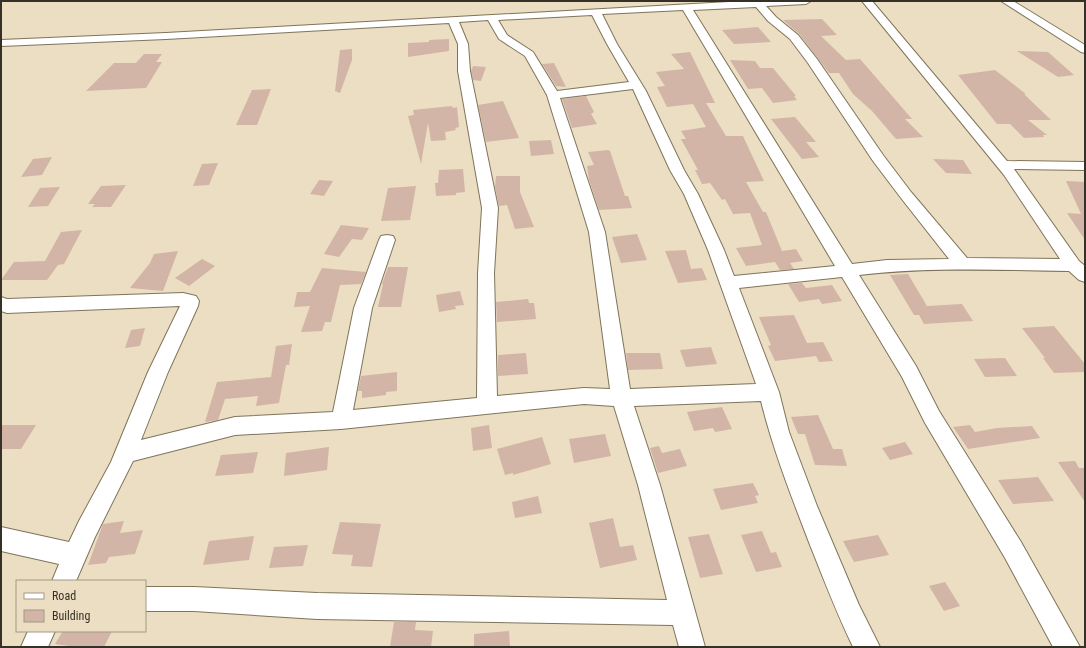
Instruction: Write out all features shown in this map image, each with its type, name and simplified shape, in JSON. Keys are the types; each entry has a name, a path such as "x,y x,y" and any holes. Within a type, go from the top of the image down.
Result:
{"street":[{"path":"1,43 166,36 453,19 806,1"},
{"path":"867,1 957,108 1003,166 1073,265 1085,276"},
{"path":"1006,1 1085,50"},
{"path":"759,4 772,19 794,37 808,55 878,158 906,195 963,264"},
{"path":"686,7 909,372 932,417 1013,550 1067,647"},
{"path":"596,12 612,44 636,85 691,194 729,283 769,392 780,432 806,506 850,614 867,647"},
{"path":"491,17 503,37 529,54 543,76 553,96 597,232 621,398 649,485 692,647"},
{"path":"453,19 463,44 464,71 490,208 486,273 487,405"},
{"path":"553,96 602,88 636,85"},
{"path":"1003,166 1085,166"},
{"path":"341,420 363,308 387,240"},
{"path":"729,283 887,266 963,264 1073,265"},
{"path":"1,304 15,306 183,299 190,301 190,306 146,400 121,465 87,529 64,580"},
{"path":"125,453 235,426 341,420 584,396 621,398 769,392"},
{"path":"1,540 76,556"},
{"path":"146,599 194,599 317,606 683,613"},
{"path":"34,647 42,632"}],"building":[{"path":"822,19 837,35 821,36 846,60 860,59 912,119 905,119 923,137 896,139 872,111 853,94 839,73 829,73 799,34 783,20"},
{"path":"758,27 771,42 734,44 722,30"},
{"path":"449,39 449,51 408,57 408,43"},
{"path":"352,49 352,60 340,93 335,91 340,50"},
{"path":"1017,51 1048,52 1074,75 1058,77"},
{"path":"690,52 715,103 706,103 726,136 743,136 764,181 746,182 763,212 766,212 782,251 796,249 803,261 790,263 794,269 780,270 775,262 746,266 736,248 762,245 750,213 733,214 725,199 722,200 710,183 702,184 695,170 698,170 681,139 686,139 681,131 706,127 693,104 667,107 657,87 665,86 656,72 684,69 671,54"},
{"path":"144,54 162,54 156,62 162,62 146,88 86,91 114,63 136,63"},
{"path":"730,60 755,61 760,68 773,68 796,96 794,96 797,100 773,103 762,88 748,89"},
{"path":"554,63 566,87 556,86 542,64"},
{"path":"473,66 486,67 481,81 473,80 471,71"},
{"path":"995,70 1026,94 1024,94 1051,120 1028,120 1047,135 1043,135 1044,137 1024,138 1010,124 997,124 958,75"},
{"path":"271,89 257,125 236,125 252,90"},
{"path":"586,96 594,112 591,114 597,124 572,128 562,99"},
{"path":"503,101 519,138 486,142 478,105"},
{"path":"452,106 453,108 457,107 459,127 455,128 456,130 445,132 446,140 431,141 428,123 421,164 408,116 414,115 413,110"},
{"path":"795,117 816,142 806,142 819,157 802,159 771,119"},
{"path":"551,140 554,154 531,156 529,141"},
{"path":"610,151 625,196 628,196 632,208 599,210 589,180 587,166 594,165 588,152"},
{"path":"52,157 42,175 21,177 33,159"},
{"path":"933,159 963,160 972,174 946,173"},
{"path":"218,163 209,185 193,186 202,164"},
{"path":"463,169 465,192 456,193 456,195 436,196 435,183 438,183 439,170"},
{"path":"496,176 520,176 520,192 534,227 515,229 507,205 499,206 495,187"},
{"path":"319,180 333,181 324,196 310,194"},
{"path":"1066,181 1085,182 1085,240 1067,213 1081,214"},
{"path":"126,185 111,207 92,207 95,204 88,204 101,186"},
{"path":"416,186 410,220 381,221 388,188"},
{"path":"60,187 48,206 28,207 40,188"},
{"path":"341,225 369,228 362,240 352,239 339,257 324,254"},
{"path":"82,230 64,264 58,265 47,280 1,280 14,262 45,261 61,232"},
{"path":"637,234 647,260 621,263 612,237"},
{"path":"686,250 691,269 702,268 707,280 678,283 665,251"},
{"path":"178,251 163,291 130,288 150,263 154,254"},
{"path":"202,259 215,266 189,286 175,278"},
{"path":"388,267 408,267 401,307 378,307 382,284"},
{"path":"322,268 366,272 361,284 340,285 331,322 325,322 322,331 301,332 310,306 294,307 297,292 310,292"},
{"path":"908,274 927,306 962,304 973,321 924,324 919,315 914,315 890,275"},
{"path":"802,283 806,288 832,285 842,301 822,304 819,299 799,302 788,284"},
{"path":"460,291 464,305 455,306 456,309 439,312 436,295"},
{"path":"528,299 529,303 534,303 536,319 497,322 496,302"},
{"path":"794,315 807,343 823,342 833,361 819,362 816,356 775,361 768,346 771,345 759,317"},
{"path":"1054,326 1085,364 1085,372 1054,373 1043,358 1045,358 1022,328"},
{"path":"145,328 140,346 125,348 131,330"},
{"path":"292,344 289,365 286,365 279,403 256,406 258,396 225,399 218,420 205,422 217,382 271,377 276,346"},
{"path":"711,347 717,364 686,367 680,350"},
{"path":"526,353 528,374 498,376 498,355"},
{"path":"626,353 660,353 663,369 628,370"},
{"path":"1005,358 1017,376 985,377 974,359"},
{"path":"397,372 397,391 386,392 386,395 362,398 362,391 358,391 361,376"},
{"path":"722,407 732,429 715,432 713,428 694,431 687,412"},
{"path":"818,415 833,449 842,449 847,466 815,465 805,434 798,434 791,417"},
{"path":"1,425 36,425 21,449 1,449"},
{"path":"489,425 492,448 473,451 471,428"},
{"path":"970,425 975,432 997,428 1032,426 1040,438 968,449 953,427"},
{"path":"605,434 611,456 574,463 569,439"},
{"path":"542,437 551,464 513,475 513,473 505,475 497,449"},
{"path":"905,442 913,454 890,460 882,448"},
{"path":"659,446 662,453 680,449 687,466 658,473 650,448"},
{"path":"329,447 327,470 284,476 286,453"},
{"path":"258,452 253,473 215,476 221,455"},
{"path":"1075,461 1079,468 1085,468 1085,502 1058,462"},
{"path":"1038,477 1054,501 1013,504 998,480"},
{"path":"753,483 759,495 755,496 758,503 721,510 713,489"},
{"path":"538,496 542,513 515,518 512,502"},
{"path":"613,518 620,547 633,545 637,560 600,568 589,523"},
{"path":"124,521 120,533 143,530 135,554 109,557 106,563 88,565 103,524"},
{"path":"340,522 381,524 372,567 351,566 353,555 332,554"},
{"path":"762,531 771,553 776,552 782,567 756,572 741,535"},
{"path":"709,534 723,574 700,578 688,537"},
{"path":"878,535 889,555 854,562 843,541"},
{"path":"254,536 249,560 203,565 209,541"},
{"path":"308,545 303,566 269,568 274,547"},
{"path":"945,582 960,606 944,611 929,586"},
{"path":"394,622 416,622 415,630 433,631 431,647 390,647"},
{"path":"509,631 510,647 474,647 474,634"},
{"path":"62,632 112,632 104,647 76,647 55,644"}]}
